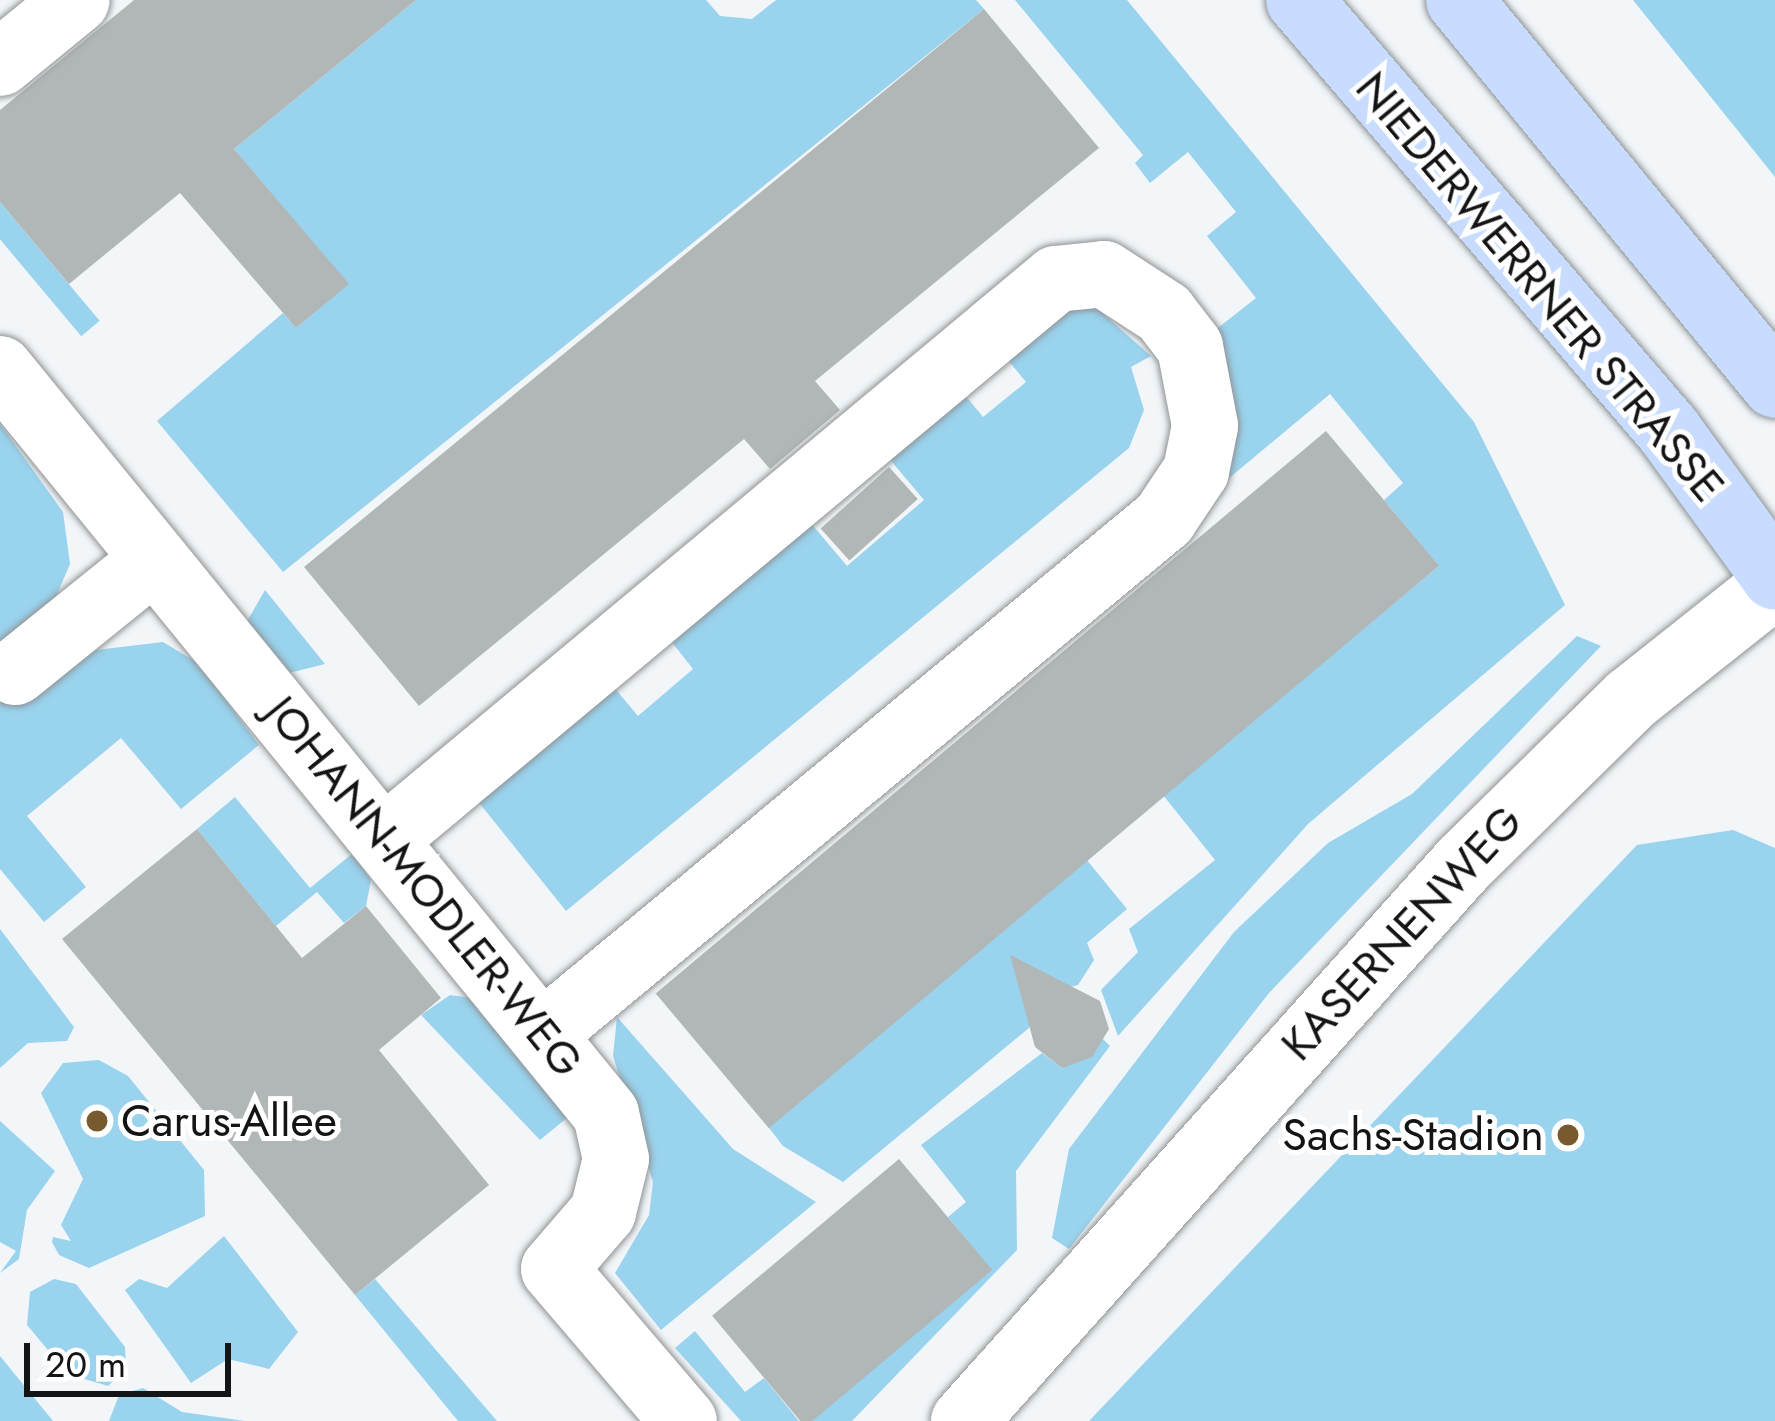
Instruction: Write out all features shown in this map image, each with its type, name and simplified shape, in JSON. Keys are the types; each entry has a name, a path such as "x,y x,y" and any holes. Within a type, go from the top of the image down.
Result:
{"main road":[{"name":"NIEDERWERRNER STRASSE","path":"1299,0 1669,431 1775,581"},
{"path":"1460,0 1775,385"}],"street":[{"path":"0,63 76,0"},
{"path":"388,836 1055,279 1104,274 1164,313 1190,347 1205,426 1196,472 1164,519 546,1031"},
{"name":"JOHANN-MODLER-WEG","path":"0,369 154,560 388,836 546,1031 606,1114 616,1159 603,1213 554,1269 684,1421"},
{"path":"15,672 154,560"},
{"name":"KASERNENWEG","path":"964,1421 1463,864 1631,699 1775,581"}],"shaded area":[{"path":"416,0 706,0 720,16 752,19 776,0 976,0 984,9 283,572 157,421 283,313 296,328 348,284 234,149"},
{"path":"1015,0 1127,0 1474,422 1565,605 1308,824 1118,1036 1101,990 1138,952 1129,929 1215,860 1163,795 1439,566 1384,500 1403,483 1330,394 1210,494 1214,331 1256,298 1207,236 1236,212 1188,152 1150,183 1135,163 1143,155"},
{"path":"1633,0 1775,0 1775,177"},
{"path":"0,202 100,321 81,336 0,239"},
{"path":"1085,298 1151,356 1131,367 1144,410 1129,448 566,911 472,794 607,679 638,716 693,669 663,631 804,515 847,566 924,500 882,450 960,389 983,417 1026,382 1003,354"},
{"path":"0,424 63,512 70,564 49,613 0,653"},
{"path":"265,590 325,664 277,676 242,630"},
{"path":"1577,636 1601,646 1269,993 1069,1249 1052,1238 1069,1149 1234,932 1328,843 1412,794"},
{"path":"163,642 198,663 259,745 181,809 121,738 27,816 86,887 44,922 0,869 0,702 96,650"},
{"path":"235,797 310,888 352,854 371,880 366,906 344,923 317,892 276,926 197,829"},
{"name":"Sachs-Stadion","path":"1733,830 1775,848 1775,1421 1089,1421 1637,845"},
{"path":"1086,859 1127,909 1087,943 1094,960 1078,985 1044,993 1029,1028 843,1182 783,1146 766,1124"},
{"path":"0,929 74,1027 67,1041 28,1043 0,1068"},
{"path":"450,995 471,998 568,1117 540,1140 421,1015"},
{"path":"617,1017 733,1149 816,1202 661,1330 615,1273 649,1215 653,1182 613,1056"},
{"path":"1103,1039 1110,1046 1016,1171 1017,1250 852,1421 810,1421 991,1270 948,1217 966,1202 921,1145 1042,1053 1062,1068"},
{"path":"99,1060 128,1076 204,1170 205,1216 89,1268 59,1255 53,1237 71,1241 61,1225 83,1179 41,1093 63,1063"},
{"path":"0,1121 55,1171 27,1210 19,1259 0,1273 16,1251 0,1242"},
{"path":"224,1236 298,1332 269,1369 228,1359 191,1383 125,1290 139,1279 167,1288"},
{"path":"54,1279 76,1284 125,1347 126,1369 108,1386 68,1374 27,1325 30,1292"},
{"path":"375,1279 497,1421 458,1421 355,1295"},
{"path":"695,1331 745,1392 764,1378 799,1421 741,1421 675,1348"},
{"path":"0,1356 53,1421 0,1421"},
{"path":"143,1388 182,1412 245,1421 109,1421 119,1395"}],"building":[{"path":"134,0 416,0 234,149 349,284 296,328 180,193 69,284 0,202 0,110"},
{"path":"984,9 1099,148 815,381 840,410 770,469 744,439 419,706 304,567"},
{"path":"1326,431 1439,566 769,1128 656,993"},
{"path":"889,467 918,499 849,561 821,529"},
{"path":"197,829 302,958 366,906 441,998 379,1050 489,1185 355,1295 62,939"},
{"path":"1010,955 1100,1001 1109,1029 1092,1057 1062,1068 1035,1047"},
{"path":"899,1159 992,1270 812,1421 800,1421 712,1316"}],"place":[{"name":"Carus-Allee","path":"97,1121"},
{"name":"Sachs-Stadion","path":"1568,1135"}]}
